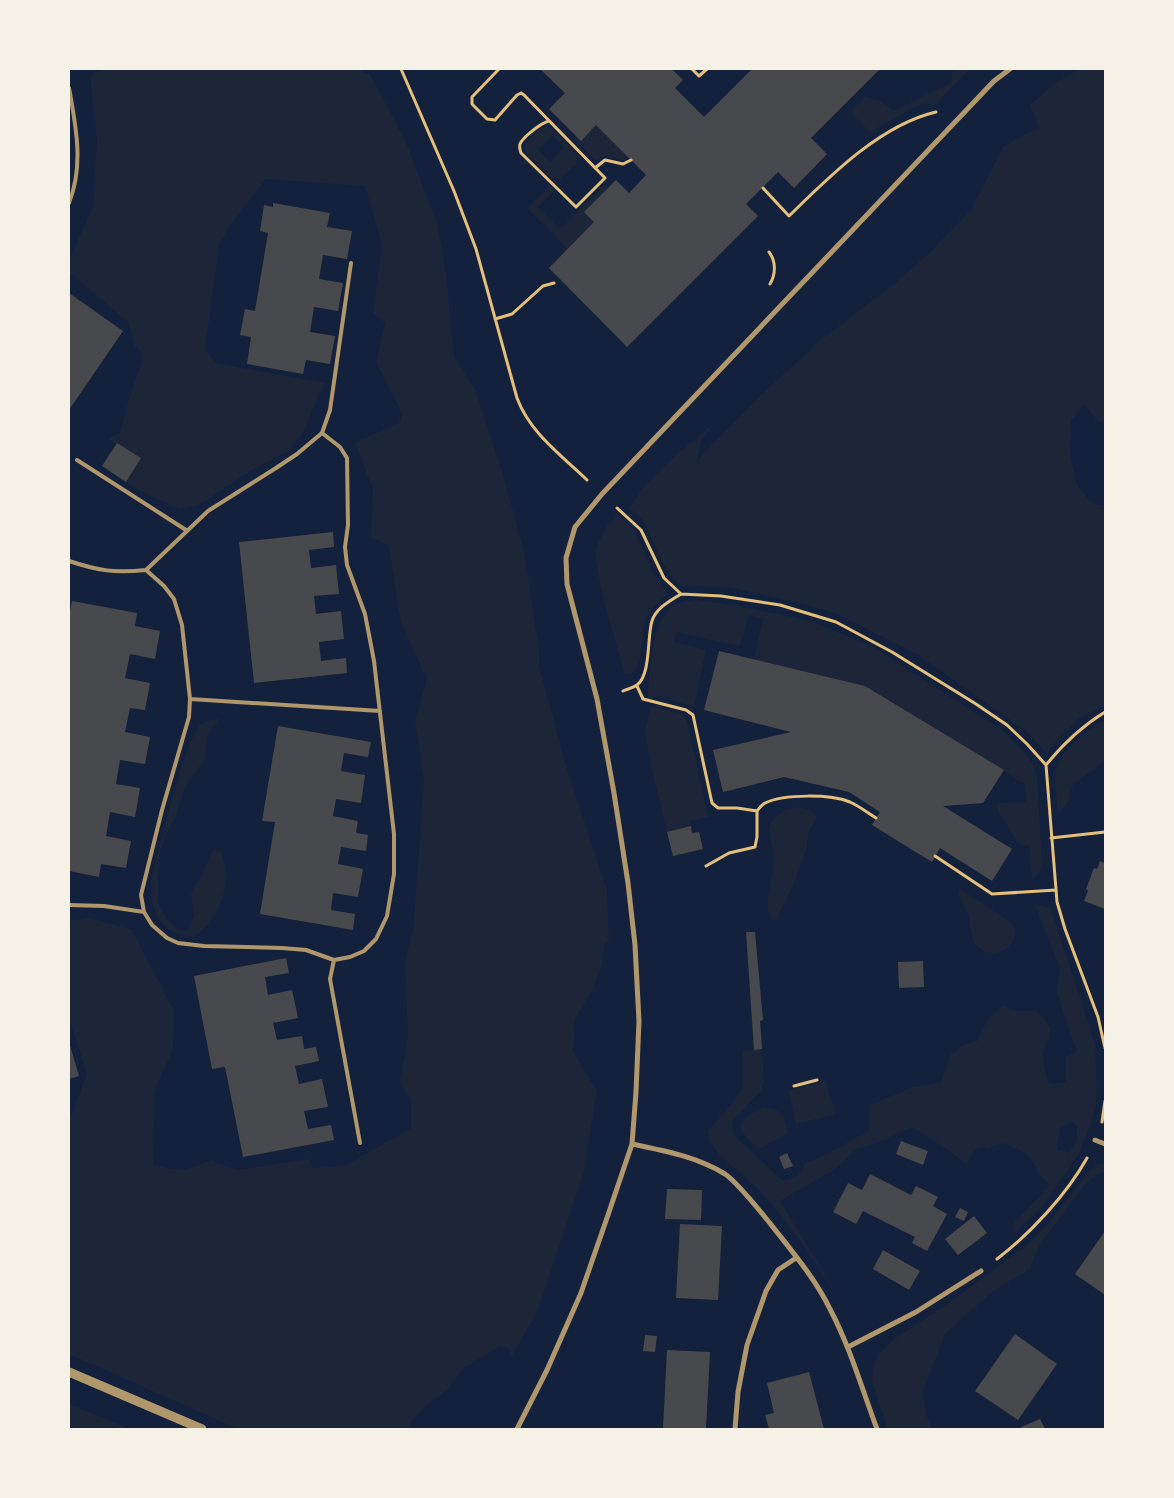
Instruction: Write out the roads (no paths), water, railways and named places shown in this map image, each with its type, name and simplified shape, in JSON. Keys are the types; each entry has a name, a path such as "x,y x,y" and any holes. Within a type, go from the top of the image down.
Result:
{"street":[{"path":"516,1429 547,1370 580,1293 632,1144 639,1021 635,945 628,883 614,793 596,699 567,584 566,558 575,527 602,494 994,81 1010,69"},
{"path":"1096,1140 1105,1144"},
{"path":"632,1144 689,1156 728,1176 757,1208 796,1258 830,1307 848,1347 877,1429"},
{"path":"735,1429 738,1392 747,1345 763,1300 778,1270 796,1258"},
{"path":"848,1347 916,1312 981,1271"},
{"path":"69,1372 202,1429"}],"lane":[{"path":"69,88 78,146 78,168 75,187 69,203"},
{"path":"69,560 91,568 120,573 146,570 208,511 297,454 322,433 330,410 351,263"},
{"path":"146,570 164,586 174,599 182,625 190,698 189,716 162,810 141,896 144,912 152,925 167,938 178,943 204,946 306,950 334,960 350,957 364,951 376,939 387,916 394,874 394,834 374,661 365,614 347,565 345,547 348,525 347,458 340,448 322,433"},
{"path":"77,460 186,530"},
{"path":"190,698 380,712"},
{"path":"69,905 104,906 144,912"},
{"path":"334,960 330,979 360,1143"}]}
